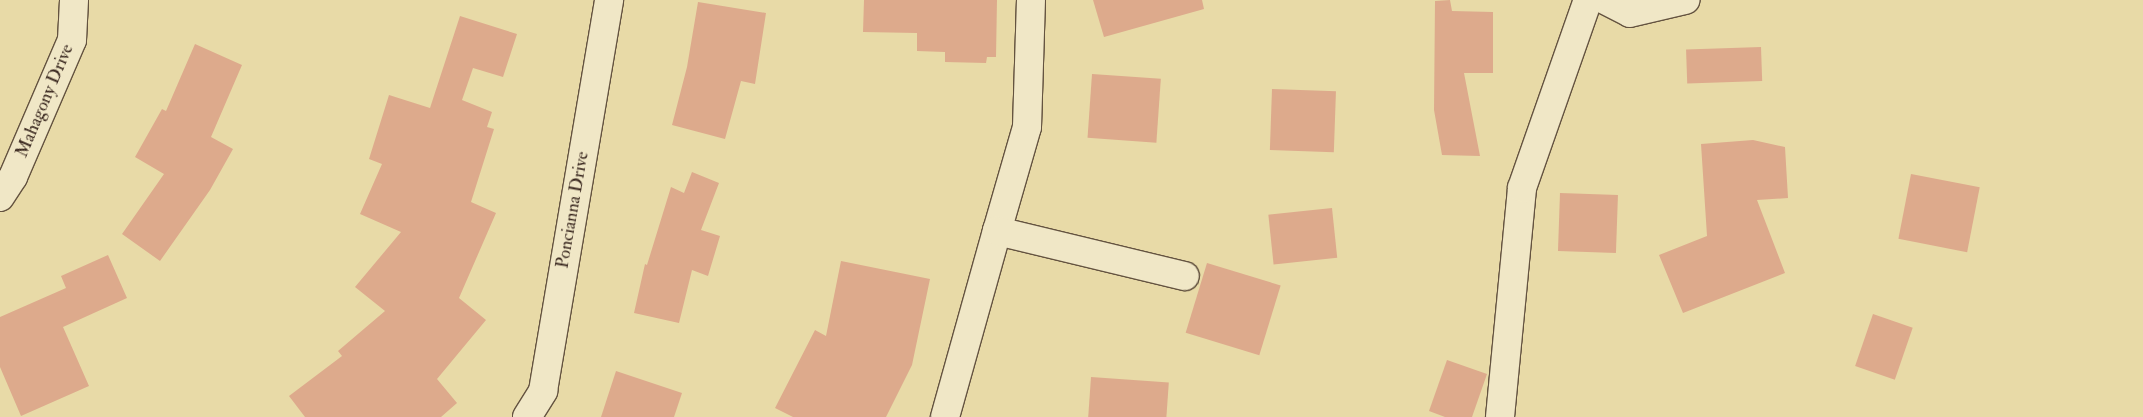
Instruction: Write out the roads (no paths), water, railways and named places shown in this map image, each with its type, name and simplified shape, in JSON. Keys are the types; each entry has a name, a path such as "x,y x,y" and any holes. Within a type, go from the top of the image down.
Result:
{"street":[{"name":"Mahagony Drive","path":"0,197 14,176 72,40 74,0"},
{"name":"Poncianna Drive","path":"527,417 543,391 609,0"},
{"path":"945,417 1027,127 1031,0"},
{"path":"1500,417 1522,188 1588,0"},
{"path":"1605,0 1630,13 1686,0"},
{"path":"997,231 1185,276"}]}
